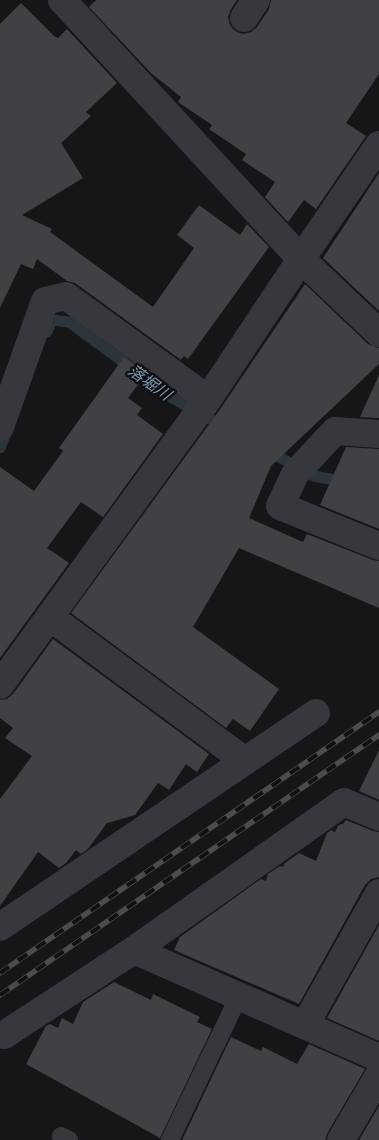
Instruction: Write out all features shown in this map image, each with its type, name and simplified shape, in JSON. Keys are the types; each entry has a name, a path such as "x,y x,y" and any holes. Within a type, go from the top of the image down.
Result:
{"street":[{"path":"62,0 301,259 379,334"},
{"path":"0,685 201,409 379,146"},
{"path":"0,427 45,301 66,296 201,409"},
{"path":"379,434 335,432 295,474 280,506 379,546"},
{"path":"50,617 245,761"},
{"path":"0,927 316,712"},
{"path":"4,1035 134,950 344,802 379,817"},
{"path":"304,1025 379,893"},
{"path":"134,950 379,1058"},
{"path":"341,1140 379,1075"}],"lane":[{"path":"170,1140 239,996"}],"building":[{"path":"96,0 237,0 228,17 230,25 235,31 243,34 251,32 257,27 269,9 271,0 379,0 379,74 346,123 366,136 316,209 304,200 288,222 265,197 275,182 242,160 246,154 209,129 212,125 178,102 181,97 151,73 89,7"},
{"path":"21,3 54,36 58,38 67,29 117,83 86,112 91,116 61,143 83,178 22,215 52,229 50,232 153,307 194,248 177,235 199,205 240,235 247,224 269,247 188,359 184,356 181,360 75,283 67,281 37,259 33,269 21,264 0,308 0,24"},
{"path":"379,173 379,311 323,258"},
{"path":"305,284 368,344 379,348 379,364 271,466 249,518 303,542 307,534 379,561 379,608 239,548 193,627 279,689 250,731 233,719 226,728 71,613 221,408"},
{"path":"124,357 146,374 128,398 142,408 137,415 163,434 103,517 81,502 47,548 69,563 0,658 0,467 34,491 63,451 59,448"},
{"path":"379,375 379,418 360,417"},
{"path":"346,447 379,449 379,529 320,505"},
{"path":"53,639 209,754 197,772 186,764 169,790 158,783 135,815 107,823 88,849 81,854 76,850 66,863 59,868 38,852 0,906 0,799 32,756 5,738 13,728 0,718 0,700 7,699 13,694"},
{"path":"379,750 379,800 359,791"},
{"path":"346,820 379,832 379,877 371,879 365,885 299,1004 174,950 180,937 261,879 266,881 268,874 280,866 283,867 285,863 299,853 316,861 327,833 331,830 335,832 338,826"},
{"path":"379,925 379,1041 327,1018"},
{"path":"114,982 151,1000 153,994 200,1017 197,1022 212,1029 160,1138 26,1064 46,1026 50,1024 58,1028 62,1018 73,1024 83,1002"},
{"path":"231,1037 261,1051 263,1047 297,1064 309,1044 365,1069 325,1140 182,1140"},
{"path":"379,1106 379,1140 359,1140"}],"waterway":[{"name":"落堀川","path":"47,332 52,320 69,322 174,399 226,428"},
{"name":"落堀川","path":"0,448 8,428"},
{"name":"落堀川","path":"268,451 314,476 345,482"}],"railway":[{"path":"0,973 379,712"},
{"path":"0,995 379,735"}]}
